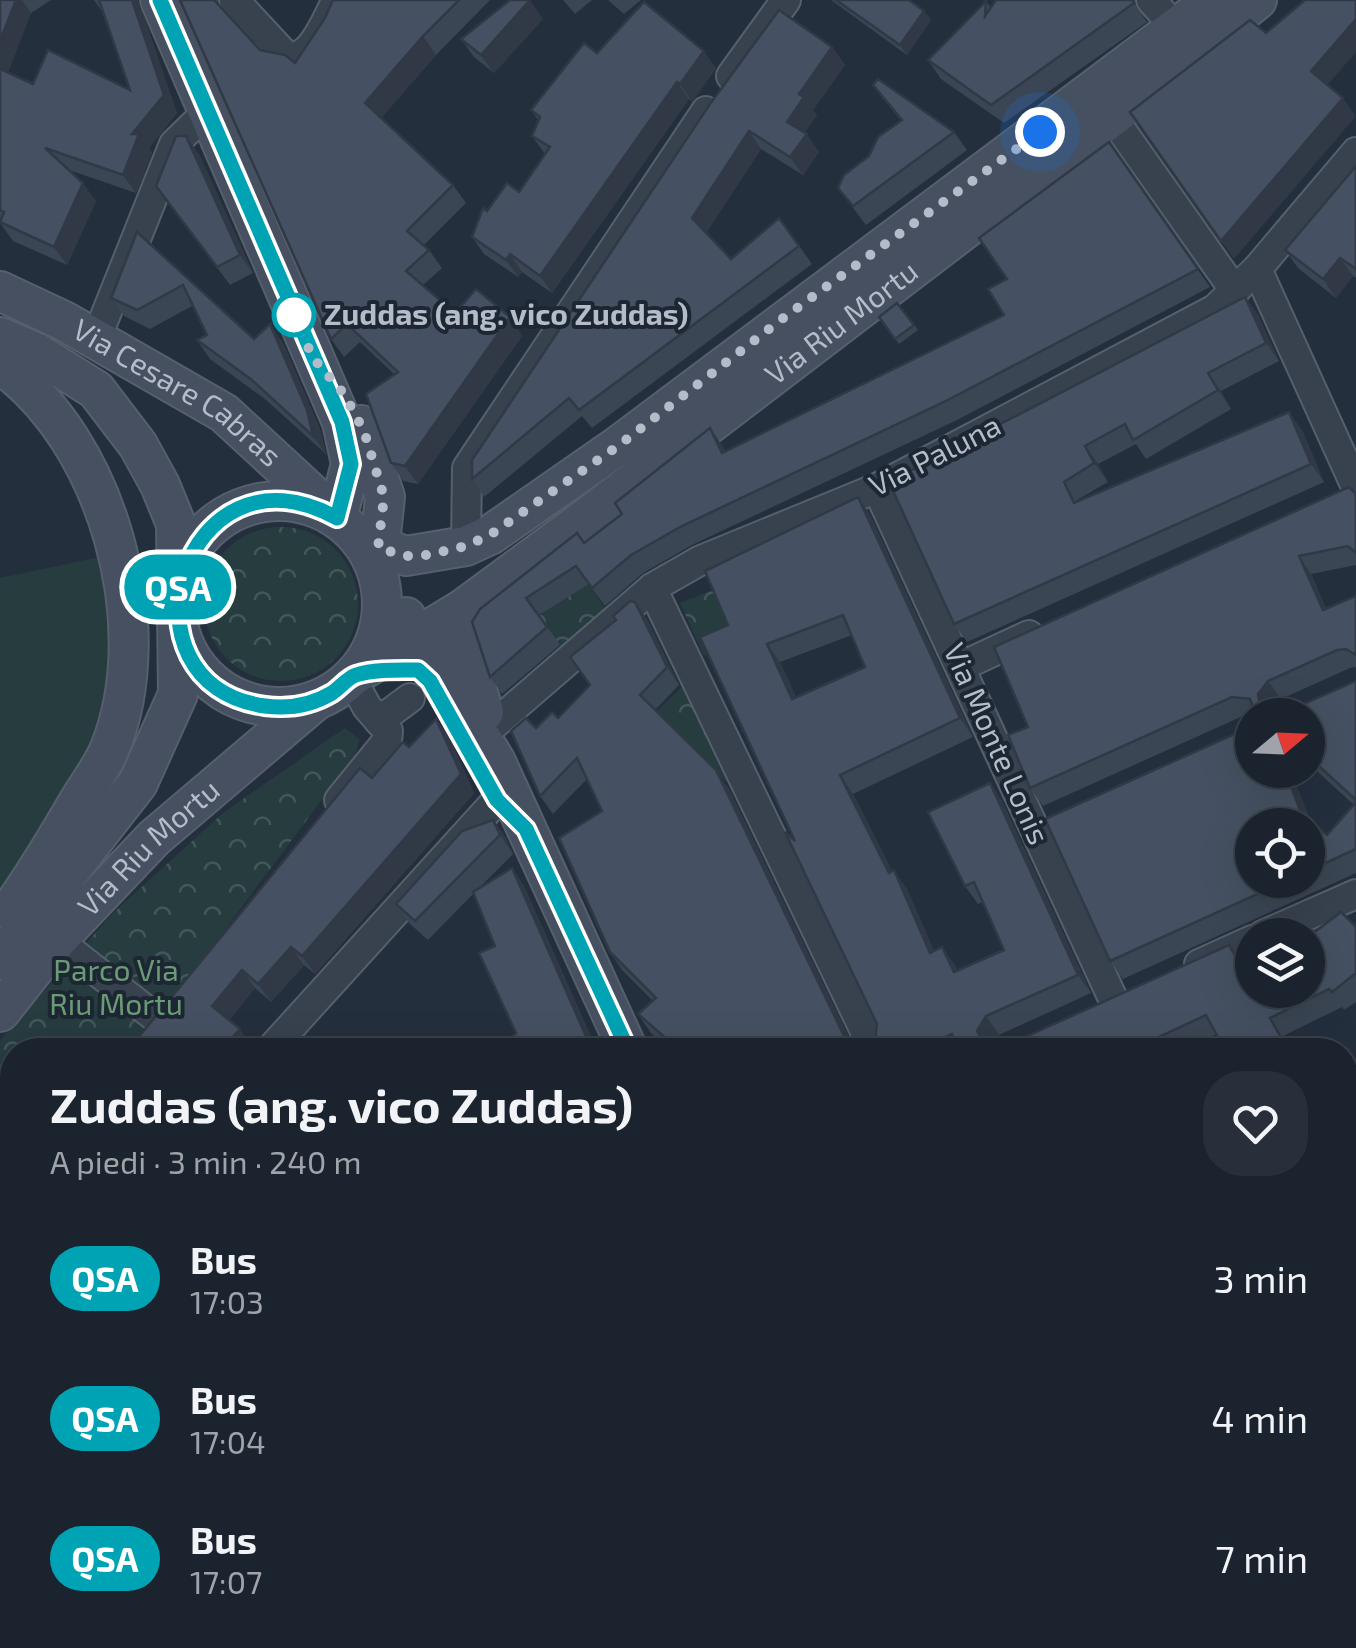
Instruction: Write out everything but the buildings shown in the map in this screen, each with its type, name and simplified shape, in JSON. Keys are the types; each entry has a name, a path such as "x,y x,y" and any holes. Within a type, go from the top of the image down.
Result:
{"main road":[{"path":"160,0 342,422 363,544 380,624 374,646 352,677 316,701 262,706 223,690 194,660 177,610 187,558 203,534 230,513 278,500 306,504 363,544 418,635 492,744"},
{"name":"Via Riu Mortu","path":"363,544 406,556 466,546 490,535 618,446 1213,0"},
{"name":"Via Riu Mortu","path":"352,677 488,591 1112,117 1257,0"},
{"name":"Via Cesare Cabras","path":"0,291 96,339 224,414 363,544"},
{"name":"Via Cesare Cabras","path":"0,337 37,353 96,390 138,445 176,524 177,610"},
{"path":"313,358 344,394 364,431 384,497 363,544"},
{"name":"Via Riu Mortu","path":"0,364 48,409 83,464 104,507 120,556 128,612 127,671 110,748 0,924"},
{"path":"488,591 460,638 492,744 526,829 622,1038"},
{"name":"Via Riu Mortu","path":"0,960 138,783 178,694 177,610"},
{"path":"352,677 418,670 450,712 497,800 526,829"},
{"name":"Via Riu Mortu","path":"0,1012 58,940 154,838 316,701"}],"street":[{"path":"234,0 286,56 294,58 306,54 337,0"},
{"path":"466,546 467,468 640,204 786,0"},
{"path":"1151,0 1176,28"},
{"path":"96,339 174,144 206,113"},
{"path":"1112,117 1235,291"},
{"name":"Via Paluna","path":"492,744 652,588 702,560 877,488 1216,308 1257,269 1356,152"},
{"path":"1257,269 1356,487 1328,500"},
{"name":"Via Monte Lonis","path":"877,488 1043,825 1114,1002"},
{"path":"652,588 868,1038"},
{"path":"962,666 1048,627"},
{"path":"315,829 387,741 388,731 352,677"},
{"path":"379,720 410,698"},
{"path":"281,1038 497,800"},
{"path":"1302,918 1356,894"},
{"path":"58,940 159,1022"},
{"path":"1166,978 1235,948"}],"green space":[{"path":"281,527 311,532 336,549 353,574 358,604 353,634 336,659 311,676 281,681 251,676 226,659 209,634 204,604 209,574 226,549 251,532"},
{"path":"105,556 111,655 98,719 57,807 0,887 0,578"},
{"path":"589,583 607,612 566,654 539,616 573,588"},
{"path":"713,590 735,639 704,656 680,603"},
{"path":"684,685 736,790 712,769 621,745"},
{"name":"Parco Via Riu Mortu","path":"345,728 359,739 356,754 144,1038 3,1038 113,913 223,813"}],"bus line":[{"name":"QSA","path":"160,0 342,422 351,464 337,518 306,504 278,500 230,513 203,534 187,558 178,592 179,627 185,644 213,683 262,706 298,706 316,701 354,675 418,670 450,712 497,800 526,829 623,1038"}],"place":[{"name":"Zuddas (ang. vico Zuddas)","path":"294,315"}],"route":[{"path":"294,315 313,358 344,394 364,431 384,497 378,548 406,556 466,546 490,535 618,446 786,316 1040,132"}]}
